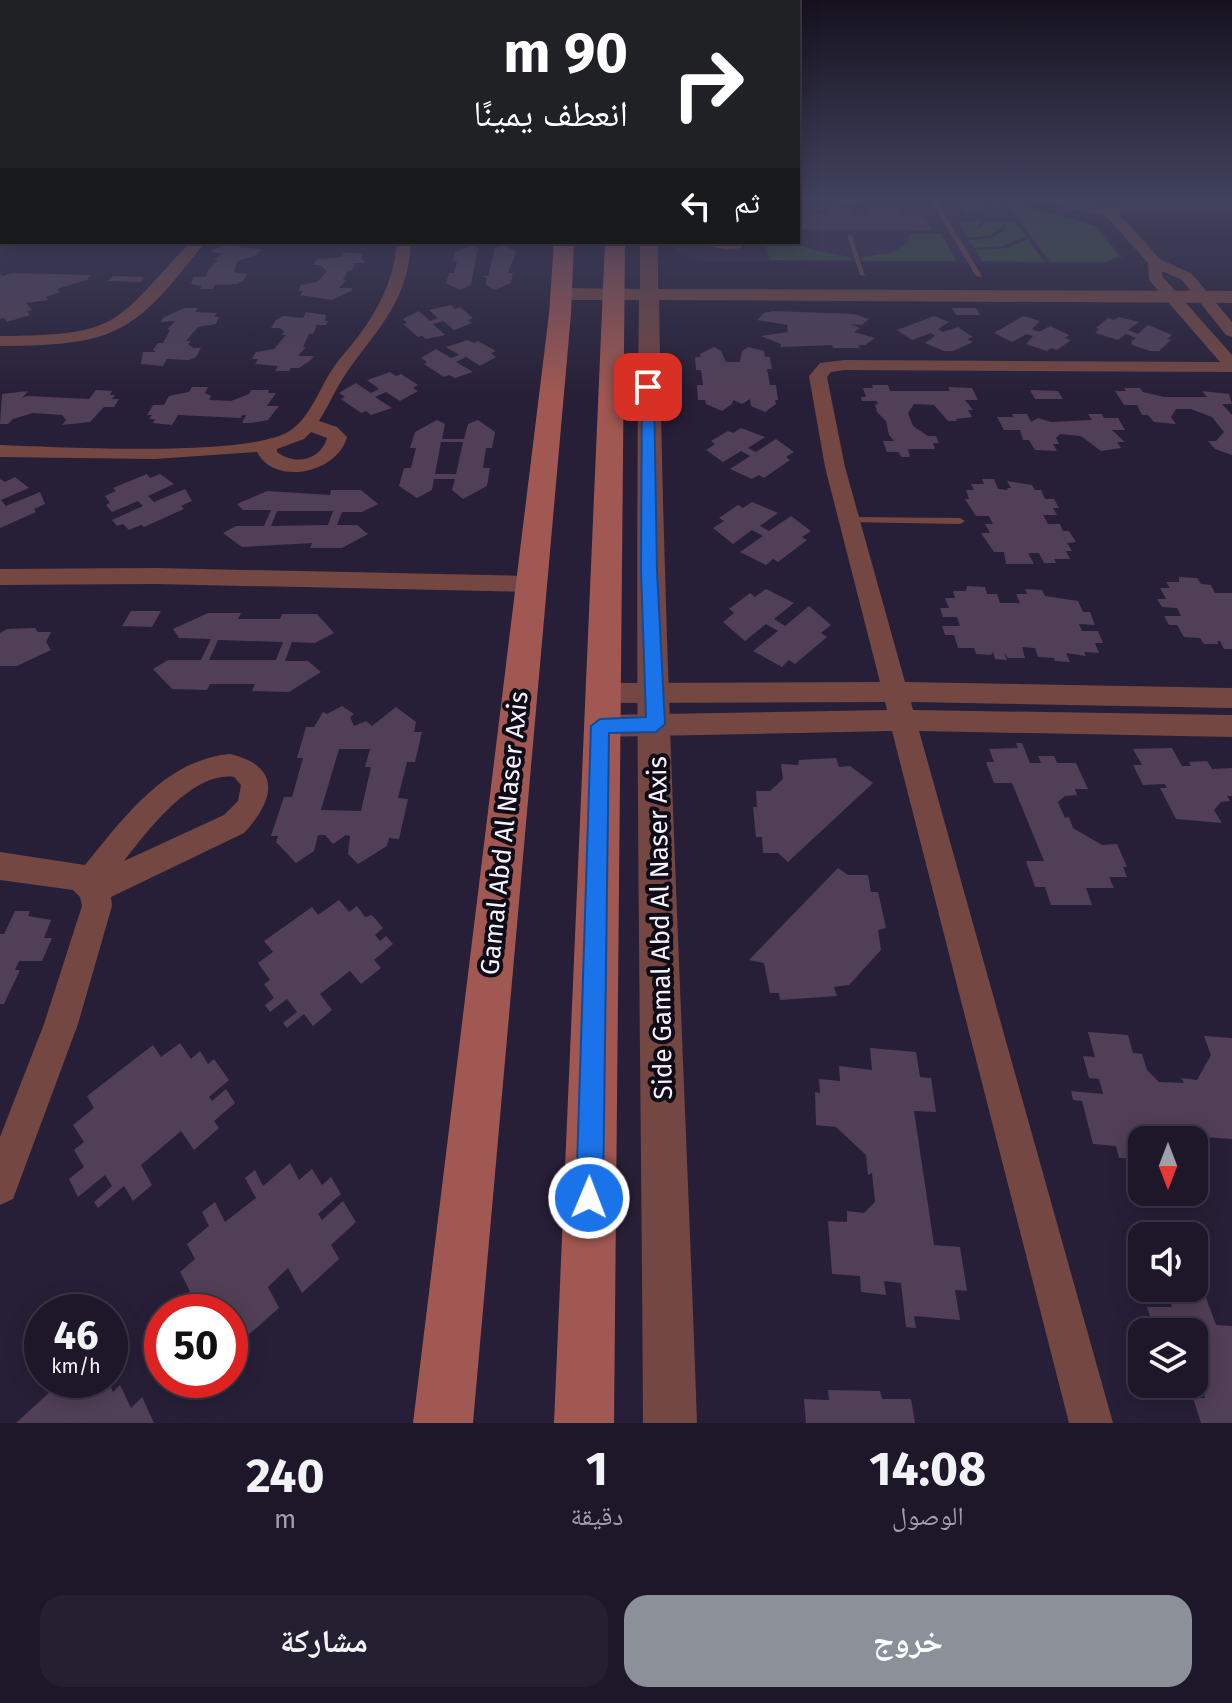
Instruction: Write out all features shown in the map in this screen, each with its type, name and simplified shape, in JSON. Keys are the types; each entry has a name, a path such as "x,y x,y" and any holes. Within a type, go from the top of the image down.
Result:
{"main road":[{"name":"Gamal Abd Al Naser Axis","path":"443,1423 531,584 605,273"},
{"path":"584,1423 601,709 605,273"}],"street":[{"path":"0,341 75,338 113,327 139,308 178,264"},
{"path":"0,451 131,454 267,445 292,439 305,426 328,384 364,341 385,309 404,264"},
{"path":"1144,264 1232,366"},
{"path":"1149,272 1217,278"},
{"path":"605,273 1232,297"},
{"name":"Side Gamal Abd Al Naser Axis","path":"605,273 648,447 666,1373 670,1423"},
{"path":"950,276 987,276"},
{"path":"1187,277 1232,332"},
{"path":"1091,1423 1048,1273 1036,1214 849,520 824,424 818,376 826,367 844,365 1232,366"},
{"path":"267,445 267,454 273,461 285,465 301,465 329,455 336,446 337,437 331,430 305,426"},
{"path":"0,577 155,576 531,584"},
{"path":"655,709 896,694 1130,694 1232,698"},
{"path":"601,709 904,720 1232,726"},
{"path":"229,764 243,767 253,775 258,786 256,799 247,813 234,824 91,886 149,811 180,784 213,766 229,764"},
{"path":"0,866 71,873 91,886 97,906 61,1024 0,1186"}],"lane":[{"path":"859,264 863,275"},
{"path":"979,264 987,276"},
{"path":"849,520 960,521"}],"building":[{"path":"214,264 236,264 234,272 247,274 237,284 215,285 213,289 200,289 201,286 191,284 193,277 206,277"},
{"path":"355,264 352,270 348,270 343,280 346,280 339,288 353,288 332,300 300,295 303,291 298,291 301,285 317,282 327,271 320,265 313,265"},
{"path":"456,264 475,264 471,285 460,290 446,283 449,273 454,273"},
{"path":"491,264 511,264 508,273 513,273 511,283 494,290 486,285 487,278 482,276 488,276"},
{"path":"0,273 2,276 12,273 91,275 87,280 57,289 60,292 46,297 49,300 26,303 32,310 27,311 30,315 7,322 4,318 0,319"},
{"path":"113,276 145,277 141,282 108,281"},
{"path":"451,305 455,309 460,307 473,318 468,320 472,323 454,330 443,321 433,324 445,335 426,339 418,337 403,324 407,323 403,319 419,311 430,321 438,318 429,310"},
{"path":"184,308 198,308 195,312 217,313 214,317 219,317 216,324 198,327 186,341 191,341 188,344 193,348 201,348 196,357 189,360 167,359 163,366 141,364 143,352 156,352 153,350 158,343 163,343 170,330 167,330 175,321 160,322 163,318"},
{"path":"952,308 976,308 980,315 956,315"},
{"path":"306,312 326,315 325,321 328,321 326,325 314,325 317,326 313,334 309,334 303,347 306,347 298,356 314,356 311,360 289,371 275,371 278,366 255,364 258,359 252,359 256,352 274,349 286,335 282,335 284,331 279,328 271,328 276,320 283,316 303,318"},
{"path":"764,313 854,314 869,319 862,325 850,324 860,328 854,332 875,338 865,345 858,345 860,348 833,348 832,345 781,347 781,344 761,336 788,332 787,325 757,320"},
{"path":"934,316 949,322 938,329 943,332 958,327 973,337 967,339 973,342 953,351 944,351 925,343 935,336 931,333 912,340 897,330"},
{"path":"1023,316 1040,321 1032,329 1039,332 1050,326 1069,335 1065,338 1071,340 1057,350 1051,348 1047,351 1026,344 1033,336 1027,334 1012,342 994,333"},
{"path":"1119,317 1139,322 1128,330 1138,334 1148,325 1172,335 1167,339 1171,340 1159,351 1150,351 1132,345 1136,338 1126,334 1118,340 1095,333 1099,329 1096,328 1108,318 1114,320"},
{"path":"468,340 478,341 496,351 491,353 496,357 480,366 466,357 456,362 473,372 455,378 449,375 444,377 424,364 427,362 421,358 436,349 451,358 459,355 446,347"},
{"path":"714,347 721,351 726,362 740,362 742,351 748,347 764,351 765,357 770,357 772,369 767,369 770,385 776,385 776,404 765,412 751,406 750,399 742,404 733,400 722,411 706,404 705,400 698,400 697,385 703,385 701,370 696,370 695,357 701,357 700,354"},
{"path":"390,372 396,376 401,374 418,385 413,388 418,391 400,401 386,392 375,397 392,408 371,415 366,411 361,413 341,399 345,397 339,393 356,383 371,393 379,389 367,380"},
{"path":"872,385 888,385 890,391 972,388 978,400 965,400 973,410 968,410 972,417 957,421 948,421 934,405 914,404 908,413 913,426 928,436 936,436 939,443 933,443 935,449 908,449 910,457 901,457 899,452 887,452 883,441 894,441 889,435 886,421 877,412 877,401 862,401 861,397 866,397 863,388 873,388"},
{"path":"192,387 208,387 205,393 211,396 209,400 231,401 249,394 251,390 269,390 268,393 276,393 267,406 279,406 268,420 251,423 242,423 246,415 241,418 178,415 172,425 153,423 155,419 149,419 152,415 147,415 153,405 164,405 169,396 189,392"},
{"path":"1124,388 1140,388 1143,392 1164,397 1207,397 1202,391 1229,394 1232,404 1222,404 1232,415 1232,455 1215,449 1208,441 1216,441 1224,432 1212,417 1191,409 1176,409 1171,417 1176,424 1154,422 1148,415 1142,415 1137,405 1124,405 1115,391 1126,391"},
{"path":"96,390 112,391 110,395 115,395 112,399 119,399 114,407 104,407 90,422 62,425 66,420 62,415 33,413 13,419 8,424 0,424 2,394 28,391 22,398 89,399"},
{"path":"1030,390 1058,391 1063,399 1035,399"},
{"path":"1012,414 1027,414 1031,422 1038,418 1051,422 1092,420 1088,414 1102,414 1104,418 1118,418 1125,430 1112,430 1125,442 1117,442 1121,448 1101,451 1081,436 1060,434 1056,438 1059,444 1053,444 1057,451 1035,450 1029,440 1023,440 1020,430 1004,430 997,417 1013,417"},
{"path":"437,420 445,424 442,439 464,439 468,424 478,420 495,432 492,448 486,448 483,468 490,468 487,486 463,499 452,490 455,479 434,479 432,490 417,498 399,486 404,468 411,468 416,448 410,448 415,432","holes":["441,442 463,442 456,474 435,474"]},
{"path":"741,428 765,437 748,448 756,452 776,439 794,452 786,457 790,460 764,478 759,475 752,479 730,469 750,456 741,451 723,462 706,450 715,444 711,441 728,431 733,433"},
{"path":"147,474 150,478 160,474 174,484 148,496 154,502 185,489 192,501 181,506 184,509 144,527 141,525 129,530 123,524 117,526 112,520 143,506 138,501 112,512 106,505 110,503 105,496 116,491 113,488"},
{"path":"15,477 29,488 1,500 6,506 40,492 45,504 34,509 36,512 0,528 0,479 5,482"},
{"path":"982,479 994,479 998,489 1011,488 1007,481 1032,485 1035,490 1041,490 1045,499 1054,499 1059,508 1053,508 1057,515 1043,515 1048,524 1060,524 1063,531 1069,531 1076,542 1067,543 1072,551 1066,551 1070,559 1054,559 1056,563 1044,563 1039,553 1028,553 1034,564 1006,564 1004,552 994,552 981,533 990,533 985,524 993,524 989,516 976,516 965,499 969,499 966,490 974,490 971,484 984,484"},
{"path":"331,490 361,490 378,504 362,512 342,512 337,525 357,525 368,534 342,548 310,548 312,543 242,547 223,533 236,526 264,526 271,510 243,510 237,504 267,491 330,495","holes":["277,511 333,511 328,525 271,526"]},
{"path":"752,502 778,513 760,526 769,531 791,516 811,531 802,537 807,540 778,562 773,559 766,565 740,552 763,536 752,530 733,544 713,528 724,521 719,518 738,505 743,508"},
{"path":"1179,577 1197,578 1201,584 1211,585 1215,593 1232,593 1232,649 1224,649 1220,641 1217,641 1218,644 1204,644 1200,638 1184,637 1177,625 1169,625 1164,616 1181,616 1177,608 1162,607 1157,599 1166,599 1160,588 1170,588 1166,582 1179,582"},
{"path":"967,586 985,587 987,594 997,594 1000,603 1020,603 1016,594 1027,594 1025,589 1042,590 1045,596 1078,601 1083,612 1090,612 1095,625 1079,624 1082,631 1098,631 1103,643 1095,643 1099,653 1084,652 1086,656 1066,653 1070,662 1055,661 1054,658 1038,657 1035,648 1022,647 1025,658 1008,658 1004,652 1007,660 995,659 993,652 991,655 976,654 974,648 958,648 954,635 945,635 942,626 960,626 957,617 943,617 940,608 949,608 945,598 955,598 953,591 966,591"},
{"path":"766,589 794,603 774,619 785,626 809,606 831,625 821,633 827,637 795,664 789,660 782,667 753,651 778,631 766,624 745,641 723,622 734,613 729,609 750,593 755,597"},
{"path":"131,611 161,611 152,627 122,626"},
{"path":"208,613 241,613 238,619 280,619 282,614 317,614 334,633 315,643 292,642 285,661 308,661 321,672 289,692 252,691 255,684 210,684 207,690 172,689 153,669 168,660 201,660 211,639 179,638 173,629","holes":["218,640 283,642 276,660 209,660"]},
{"path":"35,628 38,632 51,632 46,642 51,650 17,666 0,666 0,633 7,629"},
{"path":"342,706 354,714 350,717 354,726 366,721 372,726 396,707 416,722 414,732 422,732 415,762 407,762 398,798 408,799 399,839 389,838 387,846 358,864 348,854 350,836 346,835 333,844 325,835 318,835 314,851 296,863 276,842 278,836 271,836 284,797 292,797 303,758 297,758 306,727 314,727 323,712 327,714","holes":["339,749 370,749 365,767 371,767 361,811 321,810"]},
{"path":"1016,743 1022,743 1030,763 1041,763 1038,756 1054,756 1057,763 1076,763 1088,789 1075,789 1077,795 1065,796 1058,802 1065,818 1069,817 1073,828 1102,845 1117,844 1127,867 1123,867 1127,877 1109,877 1114,888 1086,888 1092,905 1051,905 1045,887 1035,887 1026,861 1044,861 1012,783 994,783 986,762 994,762 989,749 1018,748"},
{"path":"1172,748 1182,766 1191,766 1189,762 1207,761 1212,769 1232,768 1232,796 1227,796 1230,801 1221,802 1214,810 1222,823 1176,819 1160,788 1167,788 1165,784 1143,785 1133,765 1142,765 1133,749"},
{"path":"836,758 839,767 850,766 873,783 788,862 778,853 763,853 762,837 756,837 753,807 757,807 756,791 770,791 783,779 781,764 798,765 799,760"},
{"path":"838,868 848,875 868,875 871,892 878,892 886,928 878,930 881,950 849,985 834,987 837,996 780,1000 779,993 770,993 764,963 749,960"},
{"path":"339,900 349,912 357,906 365,917 372,915 383,928 375,935 380,941 386,936 393,944 374,960 381,968 361,984 350,971 320,994 332,1010 313,1026 304,1014 287,1028 283,1023 297,1012 287,999 270,1012 265,1005 274,998 264,984 270,980 258,963 273,952 264,941 312,907 318,915"},
{"path":"15,911 30,911 28,916 51,920 44,938 52,938 42,961 19,961 15,970 20,970 4,1004 0,1004 0,934 4,934"},
{"path":"1088,1032 1128,1035 1133,1053 1142,1054 1147,1070 1159,1082 1184,1083 1181,1078 1197,1080 1211,1055 1204,1036 1232,1038 1232,1139 1208,1137 1208,1126 1128,1126 1128,1158 1119,1158 1116,1146 1093,1144 1082,1101 1073,1100 1071,1091 1103,1094 1099,1079 1089,1078 1083,1056 1095,1057"},
{"path":"180,1043 191,1059 200,1051 208,1064 214,1059 229,1080 209,1097 212,1101 226,1089 235,1103 214,1121 219,1128 194,1150 181,1131 141,1165 152,1185 133,1201 124,1186 98,1208 94,1202 112,1186 105,1175 78,1197 69,1179 84,1167 74,1150 84,1142 73,1125 94,1108 87,1096 153,1045 161,1057"},
{"path":"870,1048 916,1052 920,1077 931,1078 936,1112 914,1111 934,1245 960,1247 967,1291 955,1290 960,1320 914,1316 916,1328 906,1327 901,1283 884,1281 886,1295 861,1292 860,1276 832,1274 828,1221 847,1222 847,1211 864,1213 875,1202 872,1173 868,1175 866,1155 836,1127 816,1125 815,1092 820,1093 819,1079 840,1081 839,1066 872,1070"},
{"path":"290,1163 299,1180 312,1169 322,1185 331,1177 341,1194 318,1214 322,1220 343,1201 356,1222 331,1245 339,1259 302,1293 288,1268 268,1287 279,1308 248,1335 248,1294 186,1294 190,1291 180,1272 195,1259 187,1244 209,1226 202,1212 215,1202 225,1222 256,1198 245,1178 255,1170 263,1186"},
{"path":"1170,1302 1208,1302 1216,1325 1232,1326 1232,1423 1201,1423 1193,1398 1208,1398 1208,1318 1151,1318 1147,1307 1172,1307"},
{"path":"828,1390 880,1391 882,1399 911,1399 915,1423 806,1423 804,1399 829,1400"},
{"path":"142,1397 154,1423 16,1423 43,1398 126,1398 131,1408"}],"route":[{"path":"589,1198 600,726 656,724 649,570 648,387"}]}
